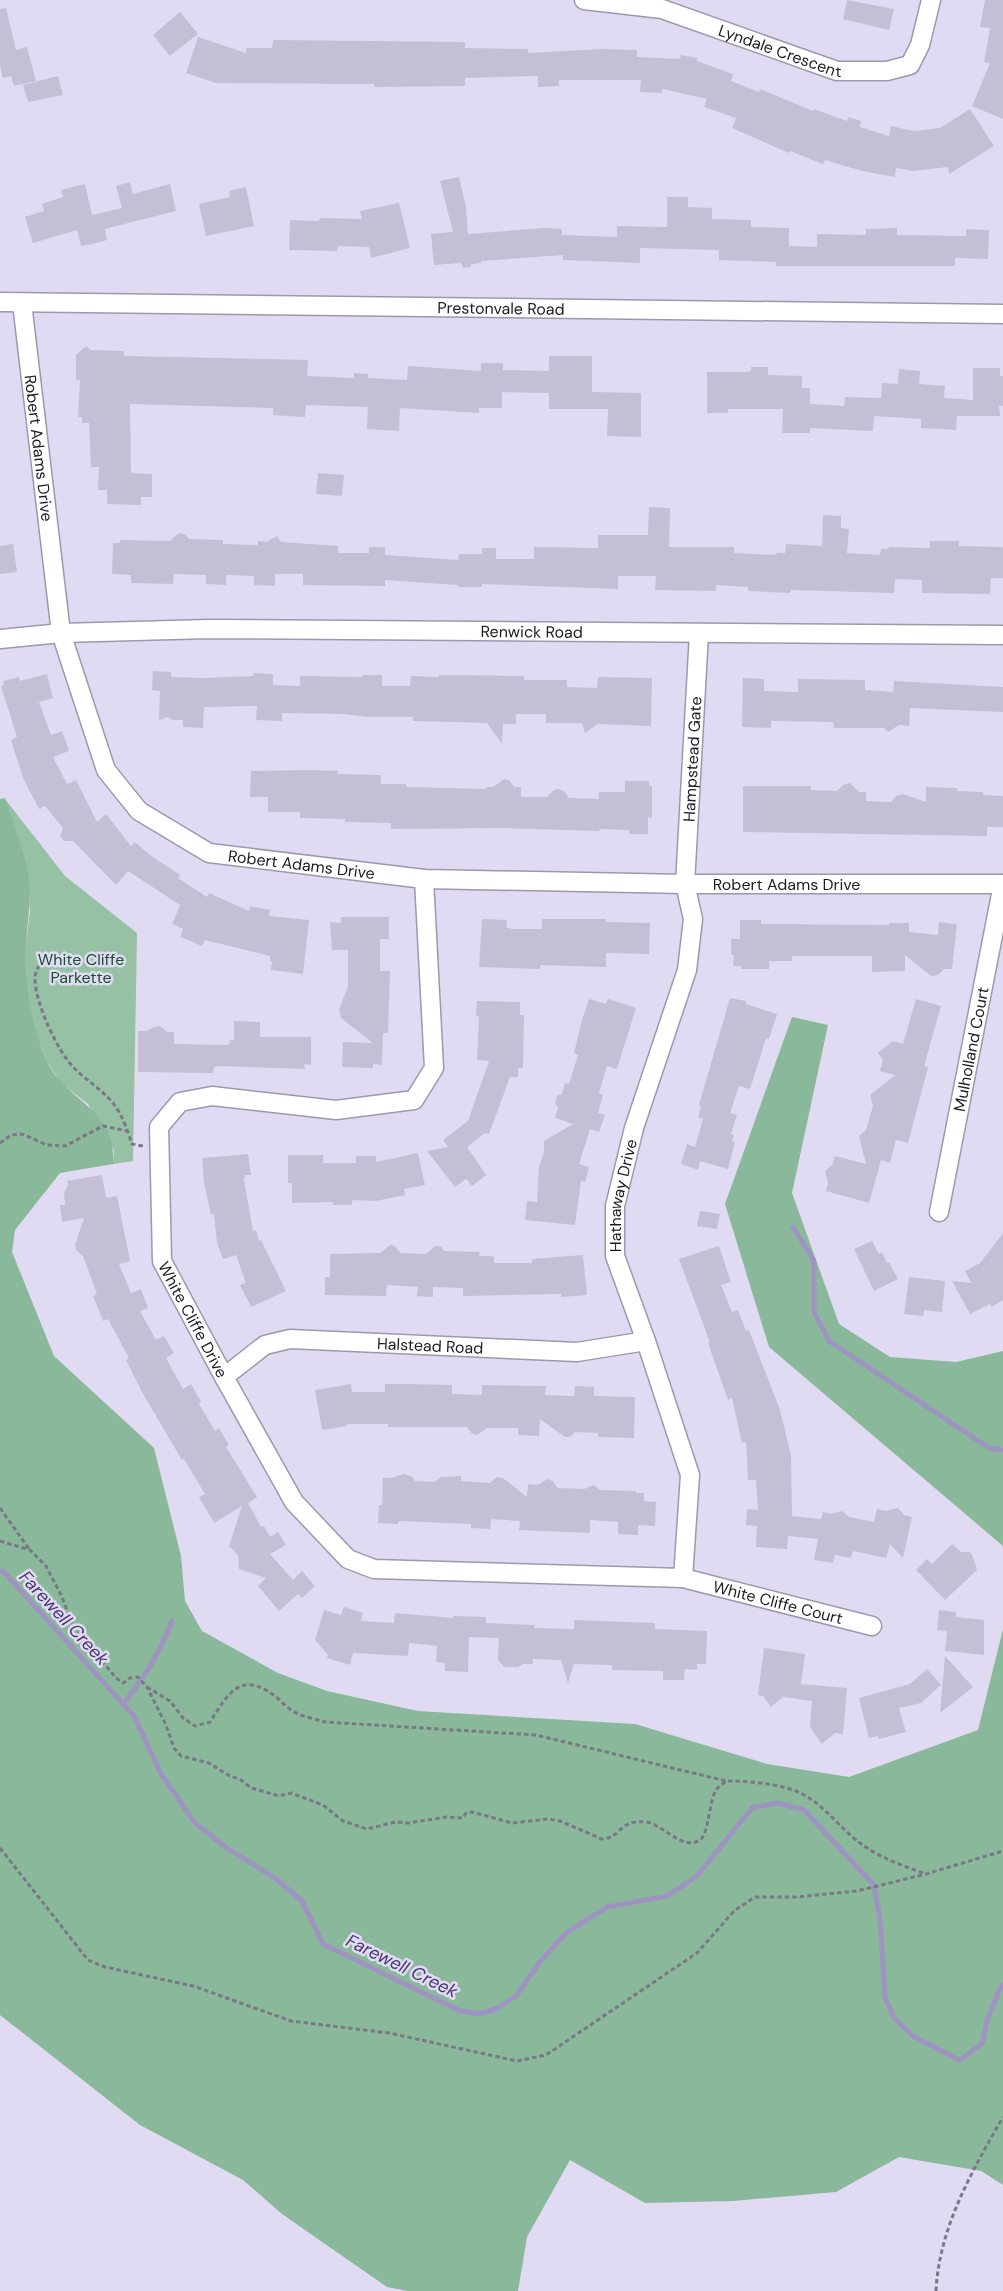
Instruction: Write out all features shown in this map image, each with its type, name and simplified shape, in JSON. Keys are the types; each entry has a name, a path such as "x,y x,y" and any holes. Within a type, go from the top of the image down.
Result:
{"street":[{"name":"Lyndale Crescent","path":"584,0 662,9 837,71 887,71 910,65 920,45 931,0"},
{"name":"Prestonvale Road","path":"0,303 1003,314"},
{"name":"Robert Adams Drive","path":"22,303 61,633 106,770 139,811 209,853 424,879 685,884 1003,884"},
{"name":"Renwick Road","path":"0,639 61,633 221,629 1003,635"},
{"name":"Hampstead Gate","path":"685,884 699,633"},
{"name":"White Cliffe Drive","path":"424,879 434,1068 414,1100 336,1110 212,1096 180,1102 159,1127 162,1261 294,1502 348,1559 374,1569 683,1578"},
{"name":"Hathaway Drive","path":"683,1578 690,1475 615,1256 615,1206 634,1128 687,969 693,919 685,884"},
{"name":"Mulholland Court","path":"939,1212 1003,884"},
{"name":"Halstead Road","path":"224,1377 265,1345 291,1339 578,1352 646,1341"},
{"name":"White Cliffe Court","path":"683,1578 872,1626"}],"path":[{"path":"52,959 41,962 35,979 38,995 62,1052 73,1067 113,1103 132,1144 160,1148"},
{"path":"0,1143 11,1135 22,1134 47,1145 65,1146 103,1126 127,1131"},
{"path":"0,1508 30,1550 46,1566 62,1597 73,1626 116,1678 123,1683 130,1678 138,1677 147,1687 163,1717 174,1748 181,1756 209,1763 251,1788 279,1796 291,1792 323,1805 343,1821 367,1829 395,1822 408,1823 446,1817 463,1818 472,1812 512,1823 548,1819 560,1821 602,1839 615,1835 622,1826 629,1823 645,1822 693,1843 706,1831 707,1817 716,1790 726,1781"},
{"path":"0,1541 30,1550"},
{"path":"147,1687 170,1701 183,1718 195,1726 210,1722 228,1694 241,1685 258,1686 274,1695 293,1712 324,1722 536,1735 726,1781 791,1789 814,1800 856,1840 881,1857 926,1874"},
{"path":"0,1848 88,1960 105,1967 193,1986 291,2021 389,2033 517,2061 546,2055 697,1953 734,1911 755,1897 796,1897 857,1891 926,1874 1003,1851"},
{"path":"936,2291 937,2265 952,2216 979,2159 1003,2117"}],"green space":[{"path":"5,798 29,877 26,975 29,1002 36,1030 53,1072 98,1116 107,1129 112,1145 113,1164 60,1173 15,1230 12,1252 54,1356 154,1448 181,1556 185,1601 202,1631 278,1673 327,1691 418,1711 635,1724 767,1764 849,1777 978,1730 1003,1629 1003,2185 981,2171 899,2157 836,2192 733,2201 645,2203 570,2160 527,2237 518,2291 408,2291 387,2287 282,2214 243,2180 140,2125 0,2015 0,799"},
{"name":"White Cliffe Parkette","path":"5,799 65,876 137,933 133,1161 113,1164 114,1150 88,1104 61,1083 47,1062 33,1025 25,982 30,912 29,877"},
{"path":"792,1017 828,1025 792,1193 839,1324 890,1357 956,1362 1003,1351 1003,1546 769,1347 725,1204"}],"building":[{"path":"847,0 894,9 889,30 843,19"},
{"path":"985,0 1003,0 1003,119 972,106 990,63 984,62 990,28 980,27"},
{"path":"6,8 16,50 27,47 36,81 14,86 11,76 3,78 0,65 0,9"},
{"path":"180,12 198,34 170,56 153,35"},
{"path":"198,37 246,53 246,48 272,48 273,40 465,42 465,48 528,49 528,53 601,49 637,50 637,57 680,59 681,55 697,58 697,61 733,74 731,81 759,92 760,89 813,111 814,109 847,121 848,117 861,121 860,127 889,136 891,126 914,131 940,128 970,109 994,146 949,174 948,167 913,171 896,168 895,177 862,171 825,160 823,164 790,151 789,153 732,128 736,118 704,107 707,99 662,89 662,93 640,92 641,80 559,80 559,86 538,87 538,76 465,78 465,86 374,87 374,84 216,83 186,73"},
{"path":"58,76 63,95 28,102 23,85"},
{"path":"459,177 466,207 468,234 544,228 562,229 562,235 617,237 617,226 667,227 667,197 688,197 688,207 712,208 712,219 751,220 751,227 789,228 789,246 817,247 817,234 866,235 866,229 897,228 897,235 966,236 966,229 989,230 988,259 955,258 955,266 776,266 776,262 719,260 719,250 640,248 640,263 563,260 563,255 481,261 481,263 471,264 471,267 463,268 461,263 434,265 431,234 453,232 440,181"},
{"path":"130,182 133,194 170,184 176,211 105,229 107,240 92,244 81,246 77,230 33,243 25,217 44,211 42,204 63,197 61,190 85,184 92,215 122,208 116,186"},
{"path":"246,187 254,226 206,236 199,204 230,197 229,191"},
{"path":"399,203 410,248 371,258 369,247 338,246 337,251 289,250 290,220 362,219 360,211"},
{"path":"86,346 91,350 124,351 124,356 308,360 307,376 354,378 354,373 368,374 368,378 407,380 408,366 481,371 481,363 503,363 503,370 549,371 549,356 592,356 592,392 641,393 641,437 607,436 608,409 549,409 549,393 502,392 502,408 479,408 479,413 400,408 399,431 367,429 368,407 306,405 305,417 273,415 273,408 130,404 131,473 152,474 152,497 141,497 141,505 107,504 107,490 98,490 99,467 91,467 89,423 82,423 82,417 78,417 80,380 76,380 76,355"},
{"path":"751,367 768,367 768,375 802,376 802,388 810,388 810,404 844,406 845,397 881,398 882,383 898,384 899,369 920,371 919,384 945,386 944,398 973,400 973,368 1000,368 1000,376 1003,376 1003,406 999,406 1000,416 957,416 956,430 921,428 921,419 874,416 873,431 810,428 810,433 782,433 783,409 728,409 728,413 707,413 707,372 746,372 751,371"},
{"path":"318,473 344,475 342,496 316,494"},
{"path":"649,507 670,508 669,547 734,547 734,553 776,555 785,553 786,544 822,546 823,515 841,516 841,528 849,529 847,553 880,555 881,549 889,547 930,548 930,541 959,541 959,546 1003,547 1003,578 991,578 990,594 922,593 922,580 895,579 894,593 791,590 790,593 748,591 748,587 716,585 716,591 655,590 656,576 618,576 618,589 482,584 482,587 458,587 458,585 385,580 385,586 303,585 303,574 275,574 275,586 254,585 254,576 226,575 226,585 206,584 206,575 174,574 173,584 131,583 131,575 112,574 113,543 120,543 120,540 170,541 179,533 185,534 189,539 223,540 223,544 258,545 258,541 266,542 277,536 281,542 338,546 338,553 369,553 369,547 385,547 385,555 458,560 459,554 482,554 482,548 496,548 496,559 534,559 534,547 598,548 598,535 648,535"},
{"path":"13,544 17,572 0,574 0,546"},
{"path":"153,671 171,672 171,677 204,678 253,676 253,673 273,674 273,685 300,686 300,676 382,675 382,686 410,686 411,676 524,676 524,680 567,680 567,687 597,688 598,677 652,678 651,726 598,724 585,733 582,723 546,723 546,714 516,714 516,724 503,724 502,744 487,723 413,721 413,717 282,713 282,721 256,720 257,706 204,707 203,728 183,727 183,720 173,720 168,717 159,720 160,691 152,690"},
{"path":"47,674 53,698 39,702 51,735 62,731 69,751 53,757 67,784 76,780 97,822 106,814 131,846 135,842 180,875 178,878 207,897 209,893 249,911 250,906 270,910 269,916 309,920 303,974 271,970 270,956 205,940 202,946 180,937 183,929 172,924 180,905 128,871 116,885 73,841 64,841 60,836 63,828 45,806 39,809 23,778 11,740 17,737 1,686 4,685 3,681 19,677 20,681"},
{"path":"743,678 764,679 764,691 798,692 798,679 865,680 865,690 893,692 894,681 1003,687 1003,712 910,708 909,726 899,725 888,732 884,728 834,728 833,722 771,721 771,728 742,727"},
{"path":"251,771 338,771 337,774 381,775 381,784 406,784 406,787 486,789 504,779 509,780 514,787 521,787 521,797 547,797 554,790 559,789 564,791 569,798 599,799 599,792 625,792 625,781 649,781 649,786 652,786 652,818 648,817 648,834 629,834 629,830 600,829 599,831 502,828 391,829 391,823 300,818 300,812 268,812 268,797 250,797"},
{"path":"850,783 859,792 866,792 866,801 891,802 896,796 903,794 926,802 926,787 957,788 957,791 983,792 983,795 1003,796 1003,827 987,827 987,836 743,832 743,786 811,786 811,790 837,791 843,785"},
{"path":"341,917 389,917 389,939 380,939 380,971 390,971 388,1033 383,1033 382,1065 373,1064 373,1068 342,1067 343,1042 373,1043 341,1018 339,1010 348,986 348,950 332,950 330,922 341,923"},
{"path":"482,919 507,920 506,927 512,929 542,929 542,919 606,919 606,922 650,923 649,954 606,953 606,967 541,965 540,969 479,967"},
{"path":"740,920 761,920 761,924 889,925 889,923 909,923 909,932 938,935 939,922 957,924 952,969 944,969 938,975 931,976 905,955 905,971 872,972 872,956 792,956 792,961 769,961 769,969 741,969 741,966 733,966 734,955 731,955 731,939 740,939"},
{"path":"730,998 746,1001 746,1004 777,1014 769,1039 766,1038 750,1089 739,1086 730,1113 737,1115 731,1134 734,1135 732,1142 735,1142 728,1169 700,1161 698,1170 681,1164 687,1144 695,1147 703,1119 698,1117 701,1106 699,1105"},
{"path":"589,999 606,1004 608,999 636,1008 617,1069 607,1066 599,1093 603,1095 598,1113 605,1115 599,1132 590,1129 579,1164 589,1167 585,1182 581,1181 575,1225 525,1220 527,1201 537,1202 539,1167 544,1152 544,1141 573,1124 555,1118 558,1108 555,1103 557,1096 562,1094 565,1083 569,1084 578,1055 574,1053"},
{"path":"916,999 941,1006 924,1066 928,1067 908,1143 896,1140 890,1163 881,1160 869,1203 826,1191 828,1183 825,1171 832,1165 835,1156 866,1164 859,1136 866,1130 873,1106 870,1095 895,1075 880,1071 883,1060 878,1053 893,1041 903,1044"},
{"path":"477,1001 520,1002 520,1015 524,1015 523,1068 518,1068 518,1077 510,1077 489,1134 485,1133 467,1147 486,1175 472,1186 466,1179 455,1187 427,1151 448,1147 443,1140 468,1121 489,1061 477,1060 479,1016 476,1016"},
{"path":"234,1021 260,1022 260,1037 311,1037 311,1065 304,1064 305,1069 218,1066 214,1067 213,1073 138,1072 138,1031 147,1031 160,1026 167,1032 174,1032 174,1044 229,1045 230,1040 234,1040"},
{"path":"418,1153 425,1185 404,1189 405,1195 376,1201 352,1200 352,1205 333,1205 333,1202 292,1203 292,1183 288,1183 288,1155 323,1155 323,1163 356,1163 356,1156 376,1156 376,1162"},
{"path":"248,1154 251,1175 245,1175 244,1180 253,1231 256,1230 259,1241 261,1240 286,1291 251,1307 240,1285 246,1283 236,1255 223,1259 217,1243 214,1214 211,1215 204,1183 202,1158"},
{"path":"102,1175 106,1198 117,1196 130,1261 119,1264 131,1293 141,1289 148,1308 140,1311 156,1340 164,1336 174,1353 166,1358 183,1389 191,1384 201,1402 199,1404 215,1431 219,1428 229,1445 226,1447 257,1497 248,1503 261,1527 264,1526 270,1537 278,1532 286,1545 270,1554 293,1580 302,1571 315,1586 302,1598 298,1594 279,1611 258,1586 266,1578 239,1569 238,1555 229,1546 242,1506 214,1523 199,1497 205,1494 143,1394 126,1360 129,1358 108,1319 103,1321 93,1296 97,1294 83,1256 76,1250 75,1245 84,1218 62,1222 60,1205 65,1205 64,1193 68,1185 67,1181"},
{"path":"700,1211 720,1214 717,1229 697,1226"},
{"path":"1003,1233 1003,1300 970,1314 952,1281 971,1283 965,1271 980,1263"},
{"path":"872,1241 879,1254 882,1252 887,1263 889,1262 898,1279 874,1291 854,1249"},
{"path":"390,1245 395,1246 400,1253 426,1254 435,1246 441,1246 444,1251 480,1252 479,1256 494,1256 494,1263 532,1263 532,1259 583,1255 587,1295 463,1296 463,1288 433,1287 433,1297 417,1296 418,1287 387,1285 386,1296 325,1295 325,1277 330,1277 330,1254 380,1253"},
{"path":"719,1246 731,1282 721,1285 732,1312 738,1310 746,1331 749,1330 780,1410 791,1455 792,1516 821,1519 823,1512 830,1514 842,1511 849,1517 874,1522 877,1509 886,1511 898,1508 904,1515 912,1517 903,1558 890,1544 886,1558 853,1551 851,1558 835,1555 833,1563 814,1560 818,1539 788,1536 787,1549 756,1547 757,1526 746,1525 747,1509 758,1510 756,1480 748,1480 746,1442 742,1443 732,1398 728,1400 708,1343 710,1342 679,1259"},
{"path":"909,1277 945,1281 942,1312 924,1310 923,1316 904,1314"},
{"path":"351,1384 352,1392 385,1392 385,1384 452,1385 452,1394 482,1395 482,1385 546,1386 545,1395 574,1396 575,1386 594,1387 594,1396 635,1397 634,1438 598,1437 598,1433 575,1432 570,1437 565,1437 540,1419 539,1436 518,1435 518,1428 487,1428 477,1435 472,1434 467,1427 388,1427 388,1424 347,1424 347,1426 322,1430 315,1390"},
{"path":"404,1474 411,1476 415,1481 434,1482 441,1477 461,1476 461,1481 490,1483 497,1477 503,1478 527,1497 528,1484 538,1485 547,1479 553,1481 558,1488 584,1489 594,1485 600,1490 636,1491 636,1493 644,1493 644,1501 656,1502 655,1526 638,1525 638,1535 618,1534 618,1522 590,1520 590,1533 519,1530 520,1521 491,1519 490,1529 471,1528 471,1524 399,1521 398,1524 378,1523 379,1505 382,1505 383,1478"},
{"path":"952,1544 961,1552 972,1554 977,1570 945,1600 916,1570 927,1559 932,1564"},
{"path":"344,1607 363,1613 361,1621 394,1623 395,1613 453,1618 453,1616 486,1617 486,1623 535,1625 534,1628 574,1629 574,1620 655,1623 655,1629 707,1631 706,1664 697,1664 697,1670 685,1669 684,1680 663,1680 663,1671 612,1670 612,1665 574,1664 568,1683 561,1660 533,1659 533,1664 504,1667 498,1660 499,1638 469,1637 468,1672 445,1671 445,1663 436,1662 437,1646 409,1643 408,1656 353,1653 350,1665 327,1658 328,1655 315,1640 324,1610 341,1615"},
{"path":"939,1610 956,1612 956,1617 984,1620 984,1655 945,1651 947,1631 937,1630"},
{"path":"764,1648 805,1654 801,1684 847,1688 843,1734 835,1733 822,1744 810,1727 812,1701 783,1697 771,1707 763,1696 758,1695"},
{"path":"945,1656 973,1687 940,1713"},
{"path":"927,1669 941,1685 921,1703 899,1708 906,1732 879,1739 878,1736 869,1738 859,1698 910,1684"}],"waterway":[{"path":"793,1227 814,1261 814,1312 829,1341 989,1448 1003,1450"},
{"name":"Farewell Creek","path":"0,1571 4,1572 134,1716 161,1774 195,1823 227,1848 275,1878 302,1901 323,1944 458,2010 478,2014 496,2009 516,1996 539,1963 566,1933 607,1907 667,1896 697,1876 752,1808 778,1803 804,1810 874,1885 880,1919 885,1997 894,2018 913,2036 959,2060 982,2044 987,2021 1003,1985"},
{"path":"123,1704 151,1665 172,1621"}]}
